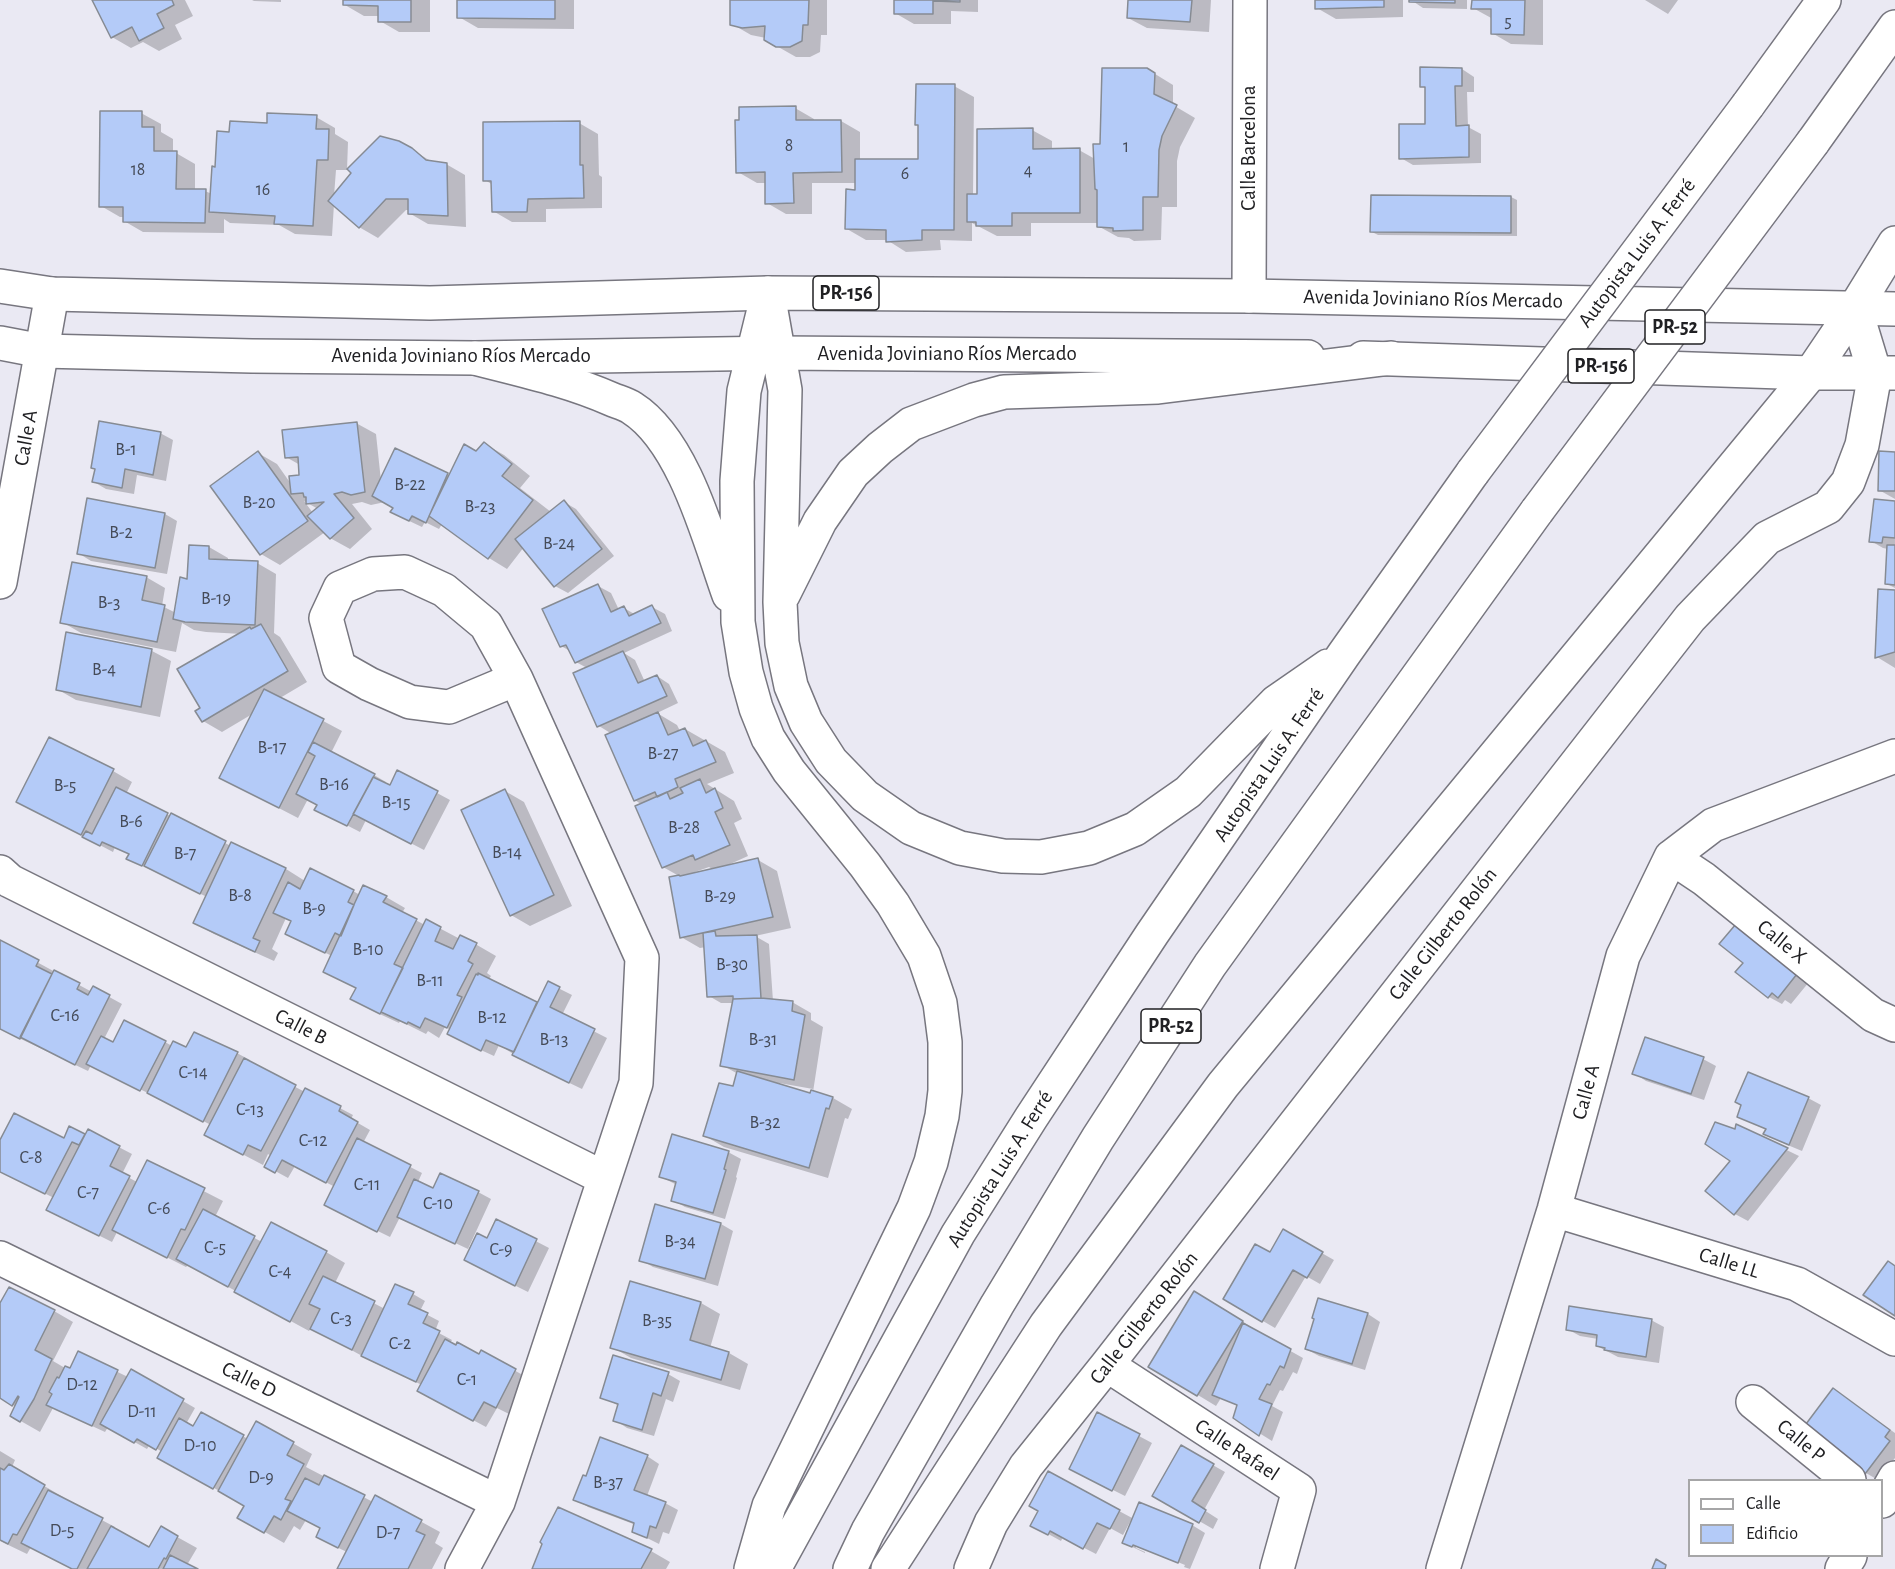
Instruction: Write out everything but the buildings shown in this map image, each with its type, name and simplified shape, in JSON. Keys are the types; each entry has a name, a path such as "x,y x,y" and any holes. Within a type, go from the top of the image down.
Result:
{"main road":[{"name":"Calle Barcelona","path":"1249,296 1250,0"},
{"name":"Autopista Luis A. Ferré","path":"774,1569 952,1245 1031,1118 1146,944 1344,654 1473,472 1824,0"},
{"name":"PR-52","path":"850,1569 868,1531 997,1305 1098,1138 1203,975 1537,511 1813,142 1895,27"},
{"path":"888,1569 1046,1324 1223,1085 1811,373 1895,243"},
{"name":"Avenida Joviniano Ríos Mercado","path":"0,286 52,294 430,303 768,293 1249,296 1895,309"},
{"path":"751,1569 769,1506 914,1208 931,1162 944,1099 945,1042 940,1003 924,956 865,865 789,771 768,738 756,708 746,672 738,622 737,481 744,391 765,354 768,293"},
{"name":"Calle A","path":"0,582 52,294"},
{"name":"Calle Gilberto Rolón","path":"971,1569 991,1523 1026,1466 1689,618 1767,538 1828,507 1848,482 1885,374 1855,308"},
{"name":"Avenida Joviniano Ríos Mercado","path":"0,343 42,351 252,356 475,358 765,354 1391,358 1885,374"},
{"path":"765,354 785,390 780,602 782,643 791,686 806,722 831,761 865,796 911,828 960,848 1003,856 1041,857 1089,848 1135,829 1188,792 1276,702 1344,654"},
{"path":"475,358 588,388 632,408 651,425 674,453 700,512 738,622"},
{"path":"780,602 820,521 853,473 911,424 974,400 1004,392 1158,387 1391,358"},
{"path":"462,1569 498,1502 636,1083 642,958 516,680 486,625 444,590 405,572 373,574 340,588 326,618 339,667 369,684 411,702 449,707 516,680"},
{"name":"Calle A","path":"1443,1569 1554,1210 1623,956 1671,857 1713,825 1895,756"},
{"name":"Calle X","path":"1671,857 1704,879 1873,1015 1895,1025"},
{"name":"Calle B","path":"0,872 10,881 604,1178"},
{"name":"Calle LL","path":"1554,1210 1797,1284 1895,1339"},
{"name":"Calle D","path":"0,1258 498,1502"},
{"name":"Calle Rafael","path":"1107,1365 1299,1490 1277,1569"},
{"name":"Calle P","path":"1753,1402 1848,1479"},
{"path":"1883,1498 1895,1478"}]}
